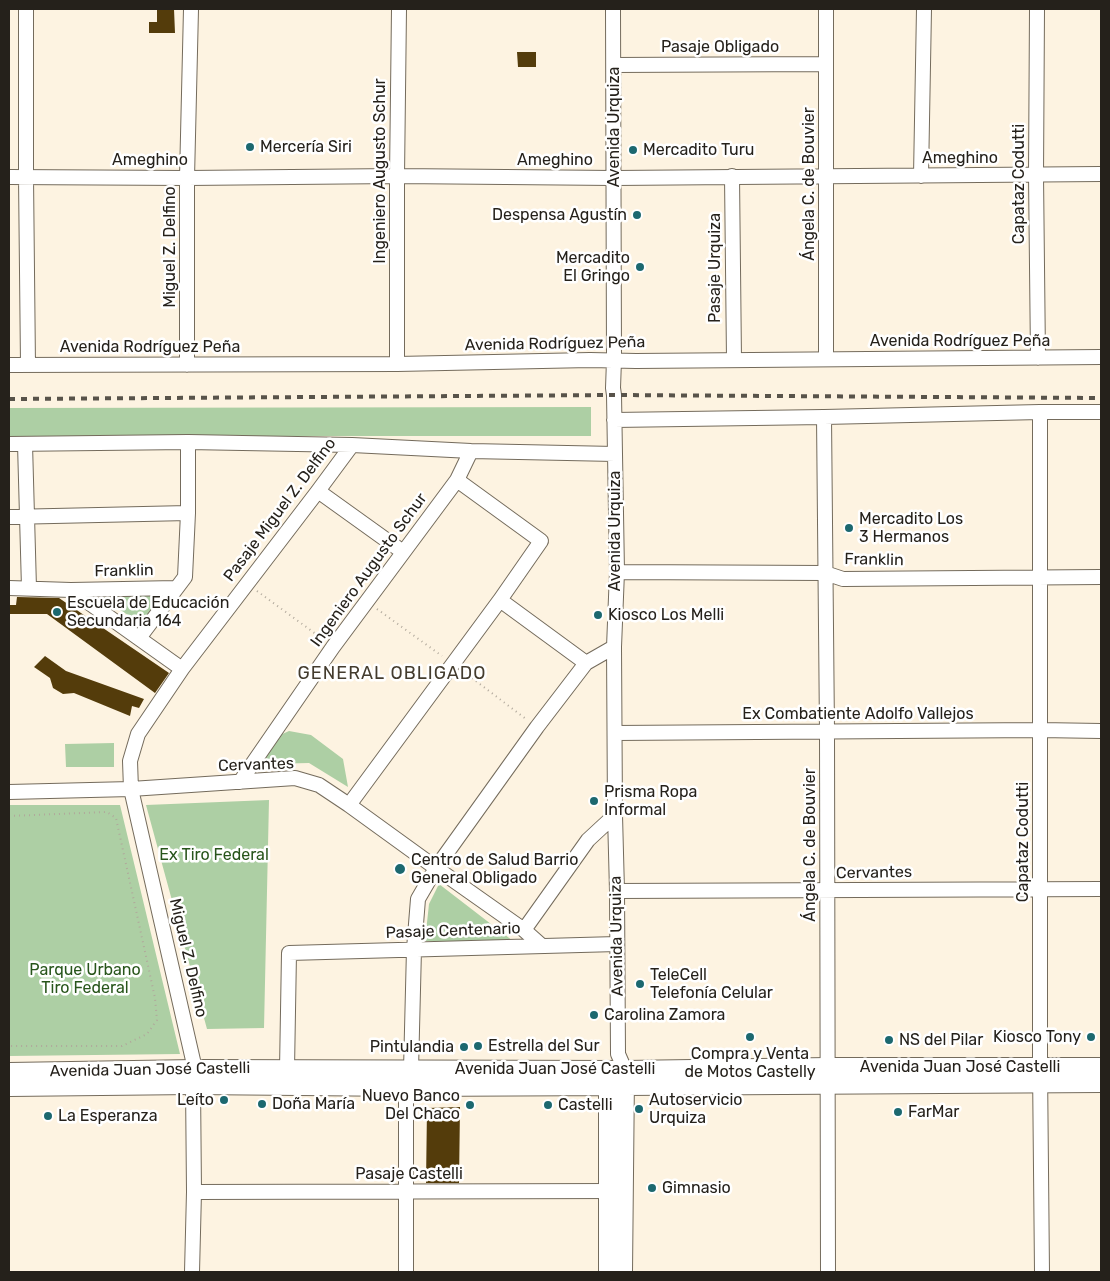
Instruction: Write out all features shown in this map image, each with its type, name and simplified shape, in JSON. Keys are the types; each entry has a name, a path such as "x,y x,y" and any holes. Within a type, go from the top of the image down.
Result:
{"main road":[{"name":"Avenida Juan José Castelli","path":"1040,1076 1101,1067"},
{"name":"Avenida Juan José Castelli","path":"9,1086 194,1077 288,1069 408,1078"},
{"name":"Avenida Juan José Castelli","path":"9,1072 194,1077 408,1078 617,1073 828,1076 1040,1076 1101,1083"},
{"name":"Avenida Urquiza","path":"608,1272 616,1191 617,1073"},
{"name":"Avenida Urquiza","path":"616,1191 623,1272"}],"street":[{"path":"26,9 28,365"},
{"name":"Miguel Z. Delfino","path":"187,365 187,178 191,9"},
{"name":"Ingeniero Augusto Schur","path":"397,364 399,9"},
{"name":"Avenida Urquiza","path":"613,9 613,388 617,572 614,647 617,1073"},
{"name":"Ángela C. de Bouvier","path":"826,9 826,359"},
{"path":"921,176 924,9"},
{"name":"Capataz Codutti","path":"1037,9 1038,358"},
{"name":"Pasaje Obligado","path":"614,65 826,64"},
{"name":"Ameghino","path":"9,177 397,176 614,178 1101,174"},
{"name":"Pasaje Urquiza","path":"732,176 734,360"},
{"name":"Avenida Rodríguez Peña","path":"9,365 397,364 590,360 1101,357"},
{"name":"Capataz Codutti","path":"1040,412 1040,1076 1042,1272"},
{"path":"614,420 1101,412"},
{"name":"Ángela C. de Bouvier","path":"824,417 827,732 828,1272"},
{"path":"9,444 188,442 352,445 471,451 615,454"},
{"path":"139,638 185,577 188,513 188,442"},
{"path":"25,444 29,588"},
{"name":"Pasaje Miguel Z. Delfino","path":"182,669 352,445"},
{"name":"Ingeniero Augusto Schur","path":"240,782 333,647 457,480 471,451"},
{"path":"349,805 500,600 541,541 457,480"},
{"path":"318,491 403,552"},
{"path":"9,517 188,513"},
{"name":"Franklin","path":"617,572 825,573 843,579 1101,576"},
{"name":"Franklin","path":"9,588 71,590 176,588"},
{"name":"Franklin","path":"71,590 182,669"},
{"path":"500,600 586,663"},
{"path":"406,1272 408,1078 418,899 436,868 537,727 586,663 614,647"},
{"name":"Miguel Z. Delfino","path":"182,669 138,734 130,761 131,789 194,1077 192,1272"},
{"name":"Ex Combatiente Adolfo Vallejos","path":"614,733 1101,731"},
{"name":"Cervantes","path":"9,792 131,789 294,778 319,785 524,930 542,946"},
{"path":"524,930 588,840 615,816"},
{"name":"Cervantes","path":"617,891 1101,889"},
{"name":"Pasaje Centenario","path":"288,1069 289,953 617,944"},
{"name":"Pasaje Castelli","path":"194,1192 616,1191"}],"path":[{"path":"247,583 333,647"},
{"path":"9,816 107,812 116,818 156,998 157,1020 147,1034 122,1046 9,1046"}],"green space":[{"path":"591,407 591,436 9,436 9,408"},
{"path":"165,593 141,623 94,594"},
{"path":"289,731 311,735 343,759 348,787 309,763 267,764 263,759 278,736"},
{"path":"114,743 114,767 66,767 65,744"},
{"name":"Ex Tiro Federal","path":"269,800 264,1028 207,1029 146,805"},
{"name":"Parque Urbano Tiro Federal","path":"9,805 120,805 180,1054 9,1056"},
{"path":"439,884 513,941 425,941 429,904"}],"building":[{"path":"157,9 174,9 175,33 149,33 149,22 157,22"},
{"path":"517,52 536,52 536,67 518,67"},
{"path":"17,597 59,598 169,673 155,693 47,614 9,614 9,605 16,605"},
{"path":"45,656 66,671 144,699 139,708 132,706 130,716 74,693 63,694 53,688 50,678 34,667"},
{"path":"460,1107 459,1183 426,1183 427,1108"}],"railway":[{"path":"9,399 614,395 1101,398"}],"place":[{"name":"Mercería Siri","path":"250,147"},
{"name":"Mercadito Turu","path":"633,150"},
{"name":"Despensa Agustín","path":"637,215"},
{"name":"Mercadito El Gringo","path":"640,267"},
{"name":"Mercadito Los 3 Hermanos","path":"849,528"},
{"name":"Escuela de Educación Secundaria 164","path":"57,612"},
{"name":"Kiosco Los Melli","path":"598,615"},
{"name":"Prisma Ropa Informal","path":"594,801"},
{"name":"Centro de Salud Barrio General Obligado","path":"400,869"},
{"name":"TeleCell Telefonía Celular","path":"640,984"},
{"name":"Carolina Zamora","path":"594,1015"},
{"name":"Compra y Venta de Motos Castelly","path":"750,1037"},
{"name":"Kiosco Tony","path":"1091,1037"},
{"name":"NS del Pilar","path":"889,1040"},
{"name":"Estrella del Sur","path":"478,1046"},
{"name":"Pintulandia","path":"464,1047"},
{"name":"Leíto","path":"224,1100"},
{"name":"Doña María","path":"262,1104"},
{"name":"Nuevo Banco Del Chaco","path":"470,1105"},
{"name":"Castelli","path":"548,1105"},
{"name":"Autoservicio Urquiza","path":"639,1109"},
{"name":"FarMar","path":"898,1112"},
{"name":"La Esperanza","path":"48,1116"},
{"name":"Gimnasio","path":"652,1188"}],"district":[{"name":"GENERAL OBLIGADO","path":"392,674"}]}
